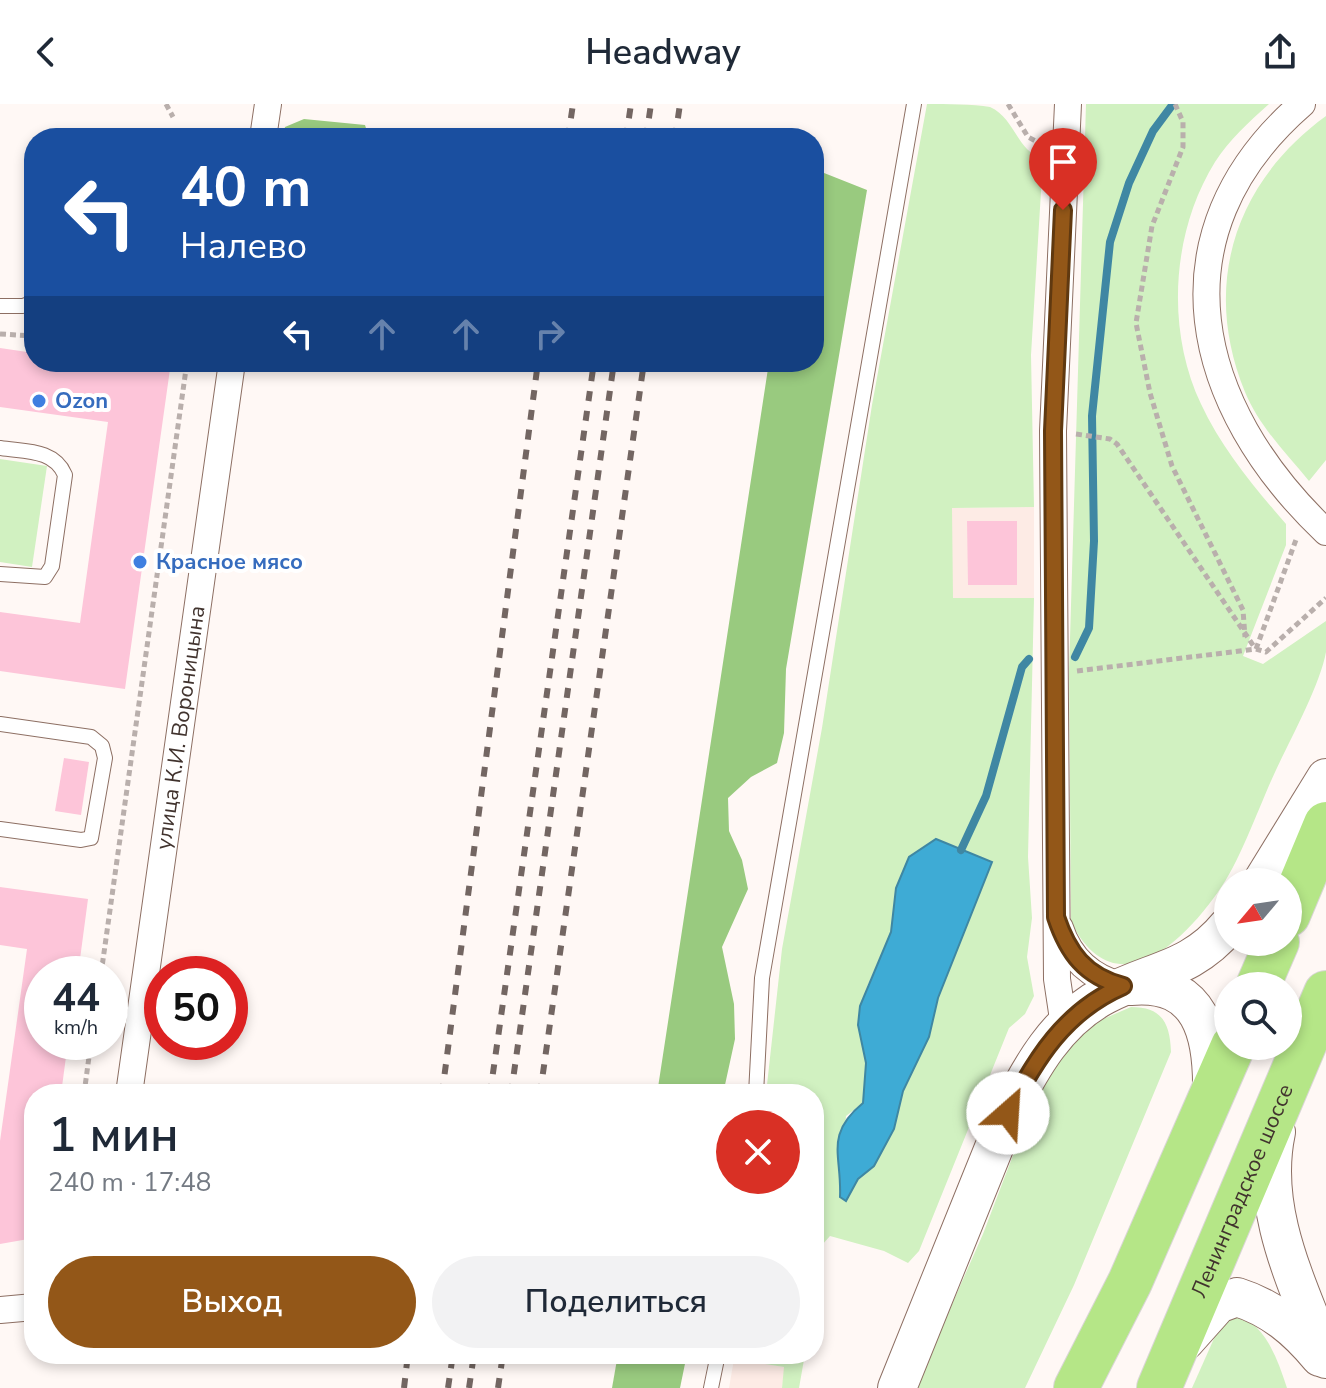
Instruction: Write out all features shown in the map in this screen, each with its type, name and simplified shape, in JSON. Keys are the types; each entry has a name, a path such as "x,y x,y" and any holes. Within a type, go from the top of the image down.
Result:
{"highway":[{"path":"1302,881 1326,824"},
{"name":"Ленинградское шоссе","path":"1165,1374 1326,993"},
{"path":"1076,1388 1130,1282 1227,1060"}],"main road":[{"path":"1271,868 1326,778"},
{"path":"897,1388 1008,1113 1028,1072 1064,1026 1088,1004 1123,986 1187,963 1214,941"},
{"path":"1123,986 1162,988 1176,994 1195,1011 1208,1033 1213,1051 1212,1096"},
{"path":"1283,1097 1271,1153 1270,1191 1280,1235 1326,1362"},
{"path":"1165,1374 1196,1326 1218,1304 1237,1297 1273,1313 1300,1333 1326,1362"}],"street":[{"path":"264,128 268,104"},
{"path":"1064,1026 1057,979 1053,431 1068,104"},
{"path":"1302,104 1258,147 1230,194 1211,251 1205,308 1216,369 1231,406 1259,456 1306,513 1326,532"},
{"name":"улица К.И. Вороницына","path":"130,1084 231,372"},
{"path":"1056,917 1065,943 1082,966 1102,981 1123,986"},
{"path":"0,1310 24,1308"}],"lane":[{"path":"757,1084 762,978 914,104"},
{"path":"0,306 24,306"},
{"path":"0,448 49,455 60,463 65,475 52,566 45,577 0,574"},
{"path":"0,724 91,737 102,746 105,758 91,838 81,840 0,829"},
{"path":"711,1388 716,1364"}],"path":[{"path":"166,104 173,117"},
{"path":"1008,104 1028,137 1048,146"},
{"path":"1175,104 1183,122 1183,147 1152,226 1136,323 1150,393 1172,466 1243,610 1245,637"},
{"path":"0,334 24,335"},
{"path":"104,956 186,372"},
{"path":"1084,435 1110,439 1117,444 1256,649"},
{"path":"1256,649 1294,547"},
{"path":"1055,674 1256,649 1266,652 1326,598"},
{"path":"85,1084 89,1060"}],"shaded area":[{"path":"1034,507 1034,598 952,599 952,508"},
{"path":"733,1364 785,1367 782,1388 729,1388"}],"green space":[{"path":"927,104 990,107 1005,118 1027,149 1043,159 1031,355 1034,507 952,508 953,598 1034,598 1028,857 1032,918 1027,957 1034,996 1025,1014 1009,1028 919,1251 908,1263 884,1251 830,1236 824,1243 824,1084 767,1084 782,949 822,728 872,405","holes":["936,839 992,862 938,998 929,1037 903,1091 894,1129 874,1166 858,1179 846,1200 840,1197 846,1116 863,1103 866,1063 858,1025 867,987 891,932 896,888 909,857"]},
{"path":"1086,104 1269,104 1227,146 1200,190 1182,250 1178,314 1190,375 1209,421 1239,467 1286,524 1286,545 1243,656 1263,664 1326,621 1326,652 1318,680 1242,850 1232,868 1214,868 1214,897 1166,948 1146,959 1126,964 1107,961 1088,947 1071,922 1069,672"},
{"path":"1326,116 1326,460 1309,481 1265,428 1245,392 1232,352 1226,313 1227,275 1235,239 1249,204 1269,172 1295,142"},
{"path":"304,119 365,125 366,128 285,128"},
{"path":"824,173 867,190 786,669 784,733 777,763 751,777 728,798 729,831 742,860 748,889 722,947 734,1004 735,1039 725,1084 659,1084 767,372 824,372"},
{"path":"0,459 47,466 32,567 0,562"},
{"path":"1131,1007 1150,1010 1162,1019 1169,1033 1171,1052 1074,1285 1025,1388 915,1388 983,1234 1038,1090 1054,1061 1094,1023"},
{"path":"1233,1311 1262,1333 1274,1353 1287,1388 1192,1388 1224,1316"},
{"path":"616,1364 685,1364 680,1388 612,1388"},
{"path":"765,1364 803,1364 799,1388 782,1388 784,1367"}],"water":[{"path":"936,839 992,862 938,998 929,1037 903,1091 894,1129 874,1166 858,1179 846,1201 840,1197 838,1146 843,1125 863,1103 866,1063 858,1025 860,1006 891,932 896,888 909,857"}],"building":[{"path":"0,348 24,352 24,372 170,372 125,689 0,671 0,612 80,623 108,422 0,407"},
{"path":"967,521 1017,521 1017,585 968,585"},
{"path":"64,758 89,762 81,815 55,811"},
{"path":"0,887 88,899 80,956 26,956 27,949 0,945"},
{"path":"24,970 24,1060 66,1060 62,1084 24,1084 24,1240 0,1244 0,1141"}],"waterway":[{"path":"1075,657 1089,628 1094,541 1092,416 1110,242 1129,183 1153,131 1173,104"},
{"path":"961,850 986,796 1022,667 1029,659"}],"railway":[{"path":"569,128 573,104"},
{"path":"627,128 631,104"},
{"path":"647,128 651,104"},
{"path":"676,128 680,104"},
{"path":"443,1084 537,372"},
{"path":"491,1084 593,372"},
{"path":"512,1084 613,372"},
{"path":"541,1084 643,372"},
{"path":"404,1388 407,1364"},
{"path":"448,1388 452,1364"},
{"path":"469,1388 473,1364"},
{"path":"498,1388 502,1364"}],"place":[{"name":"Ozon","path":"39,401"},
{"name":"Красное мясо","path":"140,562"}],"route":[{"path":"1008,1113 1028,1072 1064,1026 1088,1004 1123,986 1102,981 1082,966 1065,943 1056,917 1053,431 1063,210"}]}
